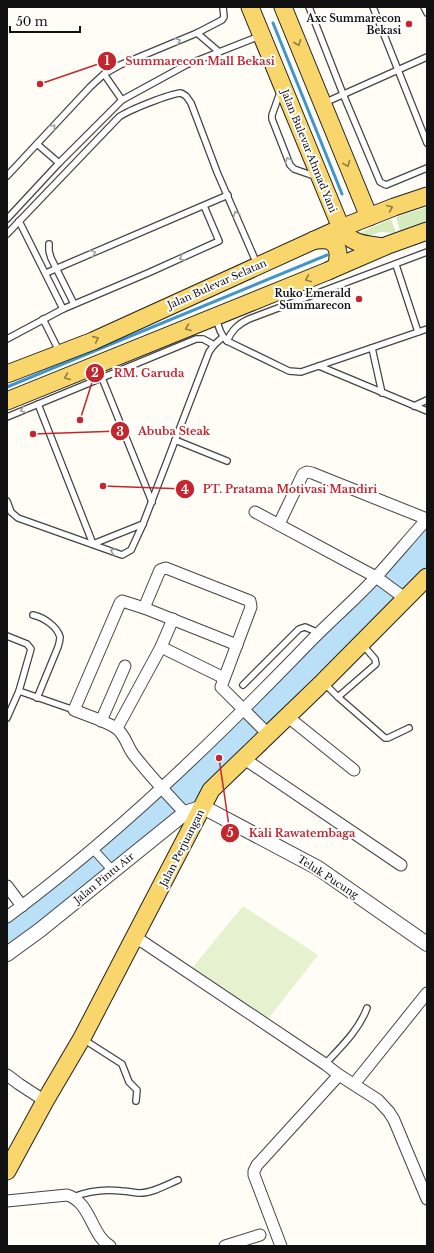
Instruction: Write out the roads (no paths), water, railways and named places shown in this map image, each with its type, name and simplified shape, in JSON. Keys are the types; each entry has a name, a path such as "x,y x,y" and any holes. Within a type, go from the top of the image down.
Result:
{"main road":[{"name":"Jalan Bulevar Ahmad Yani","path":"250,7 339,222"},
{"path":"283,7 369,217"},
{"name":"Jalan Bulevar Selatan","path":"7,374 93,341 257,266 313,240 339,222 369,217 427,196"},
{"path":"362,200 360,212 350,216 341,217 339,222 346,236 354,241 383,247"},
{"path":"7,401 328,271 383,247 427,231"},
{"path":"313,240 329,240 335,244 339,254 339,259 336,267 328,271"},
{"name":"Jalan Perjuangan","path":"9,1163 82,1038 211,790 243,758 266,732 288,717 362,644 403,596 427,577"}],"street":[{"path":"7,917 94,850 246,712 319,633 379,579 427,519 306,472 303,474 279,524"},
{"path":"255,512 379,579 403,596"},
{"path":"144,608 160,570 166,568 250,601 251,607 221,685 221,689 266,732"},
{"path":"185,813 161,788 132,752 122,733 117,728 74,710 120,603 125,602 144,608 237,644"},
{"path":"117,728 161,647 173,619"},
{"path":"161,647 224,678"},
{"path":"101,721 125,666"},
{"path":"288,717 354,770"},
{"path":"243,758 401,865"},
{"name":"Jalan Pintu Air","path":"7,954 40,930 111,868 185,813 203,806"},
{"name":"Teluk Pucung","path":"203,806 318,868 427,944"},
{"path":"94,850 111,868"},
{"path":"7,886 22,906"},
{"path":"134,939 143,942 378,1100 394,1120 427,1199"},
{"path":"354,1084 427,993"},
{"path":"7,1075 45,1101"},
{"path":"281,1246 254,1175 254,1171 257,1165 339,1075"},
{"path":"7,1201 67,1195 73,1197 78,1200 85,1210 103,1241 110,1246"},
{"path":"226,1246 260,1235"}],"lane":[{"path":"7,176 104,74 120,65 197,33 222,20 224,17 223,7"},
{"path":"309,7 343,94 380,182 386,185 427,168"},
{"path":"373,7 427,142"},
{"path":"424,7 427,13"},
{"path":"197,33 218,51"},
{"path":"7,219 122,100 186,65 218,51 262,35"},
{"path":"322,104 427,57"},
{"path":"104,74 122,100"},
{"path":"282,85 272,117 290,165 294,169 321,178"},
{"path":"7,234 119,117 179,93 184,94 192,103 217,172 257,266"},
{"path":"102,119 110,127"},
{"path":"37,144 59,164"},
{"path":"38,186 46,193"},
{"path":"46,273 228,195"},
{"path":"7,339 63,309 219,241 220,240 204,206"},
{"path":"19,221 63,309"},
{"path":"48,244 48,251 74,304"},
{"path":"7,501 11,512 18,518 122,555 131,550 152,502 209,352 214,345 225,339 237,327 249,319 427,252"},
{"path":"396,264 418,332"},
{"path":"216,316 218,327 225,339 289,371 301,372 427,329"},
{"path":"43,320 60,353"},
{"path":"7,417 196,339 203,339 214,345"},
{"path":"372,348 382,393"},
{"path":"320,366 427,411"},
{"path":"102,378 152,502"},
{"path":"414,406 427,400"},
{"path":"38,404 93,544"},
{"path":"175,440 227,461"},
{"path":"93,544 143,524"},
{"path":"33,615 41,617 50,624 58,632 60,638 58,647 37,698"},
{"path":"243,684 299,629 305,627 319,633"},
{"path":"7,636 27,644 31,649 19,691 7,718"},
{"path":"338,697 376,664 375,659 362,644"},
{"path":"323,682 385,738 409,728"},
{"path":"19,691 74,710"},
{"path":"325,1064 361,1024 367,1008"},
{"path":"82,1038 122,1064 129,1082 137,1090 136,1101"},
{"path":"73,1197 83,1192 92,1191 120,1190 140,1193 156,1189 178,1180"}],"water":[{"path":"427,519 427,577 211,790 7,954 7,916 144,804"}],"waterway":[{"path":"273,23 342,194"},
{"path":"7,387 327,255"}],"place":[{"name":"Axc Summarecon Bekasi","path":"409,24"},
{"name":"Summarecon Mall Bekasi","path":"40,84"},
{"name":"Ruko Emerald Summarecon","path":"359,299"},
{"name":"RM. Garuda","path":"80,420"},
{"name":"Abuba Steak","path":"33,434"},
{"name":"PT. Pratama Motivasi Mandiri","path":"103,486"},
{"name":"Kali Rawatembaga","path":"219,758"}]}
